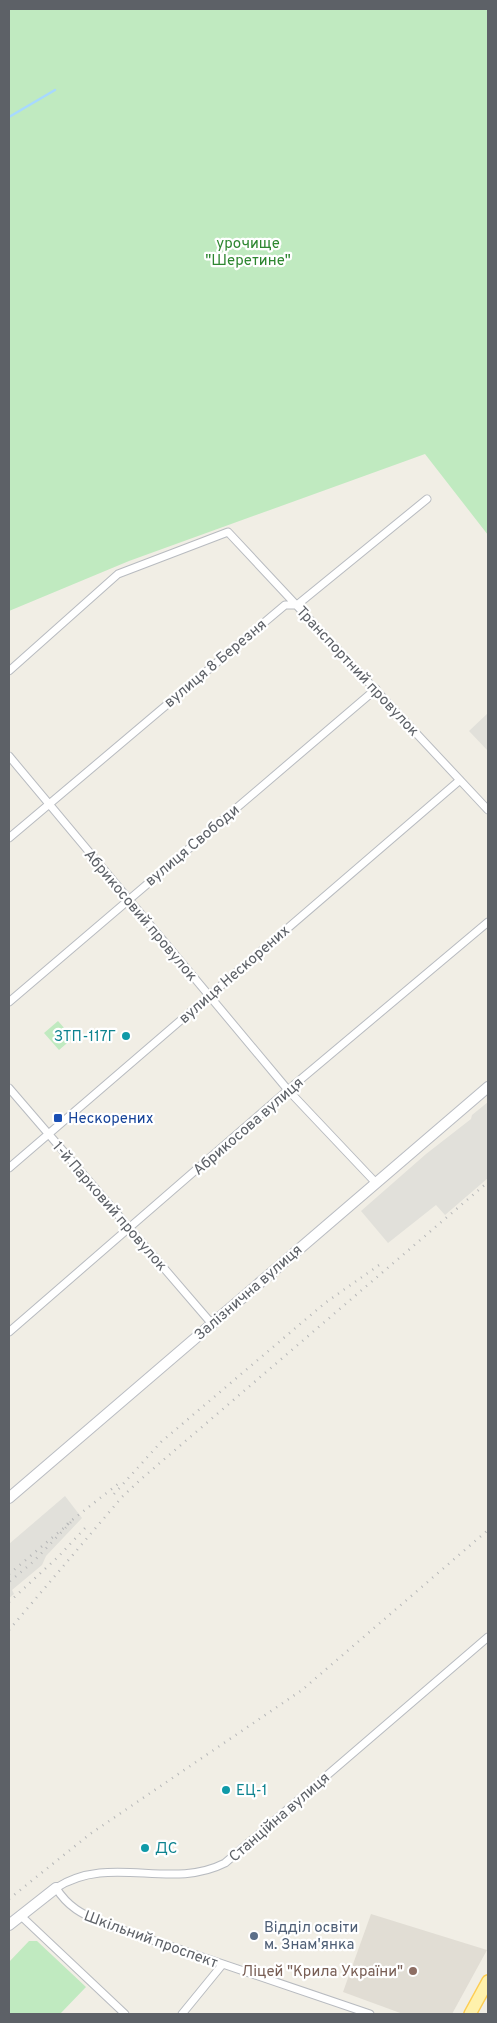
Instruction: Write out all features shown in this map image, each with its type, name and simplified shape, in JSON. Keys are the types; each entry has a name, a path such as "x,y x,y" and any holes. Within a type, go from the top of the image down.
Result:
{"main road":[{"path":"470,2014 488,1980"}],"street":[{"name":"вулиця 8 Березня","path":"9,838 284,605 297,604 426,499"},
{"name":"Транспортний провулок","path":"9,671 118,574 228,532 488,810"},
{"name":"вулиця Свободи","path":"9,1002 376,689"},
{"name":"Абрикосовий провулок","path":"9,756 208,997 288,1090 376,1183"},
{"name":"вулиця Нескорених","path":"9,1168 460,780"},
{"name":"Абрикосова вулиця","path":"9,1332 288,1090 488,922"},
{"name":"Залізнична вулиця","path":"9,1498 488,1087"},
{"name":"1-й Парковий провулок","path":"9,1088 212,1324"},
{"name":"Станційна вулиця","path":"9,1925 56,1888 74,1878 93,1872 184,1874 205,1871 224,1863 488,1637"},
{"name":"Шкільний проспект","path":"56,1888 64,1900 76,1911 222,1965 370,2014"},
{"path":"20,1915 125,2014"},
{"path":"182,2014 222,1965"}],"shaded area":[{"path":"488,713 488,751 469,731"},
{"path":"488,1102 488,1178 445,1215 436,1205 388,1243 361,1211 426,1154 471,1119 472,1115"},
{"path":"65,1496 82,1518 46,1556 42,1565 12,1590 14,1594 9,1598 9,1544"},
{"name":"Ліцей \"Крила України\"","path":"371,1914 487,1950 452,2014 403,2014 343,1992"}],"green space":[{"name":"урочище \"Шеретине\"","path":"9,9 488,9 488,535 425,454 129,561 9,611"},
{"path":"58,1021 73,1038 59,1050 44,1033"},
{"path":"29,1941 37,1941 86,1987 60,2014 9,2014 9,1962"}],"waterway":[{"path":"9,117 55,90"}],"railway":[{"path":"9,1630 122,1497 140,1480 488,1182"},
{"path":"114,1494 161,1442 325,1303 382,1263"},
{"path":"67,1524 118,1484"},
{"path":"9,1574 72,1521 33,1562 9,1582"},
{"path":"9,1602 58,1557 87,1526"},
{"path":"9,1899 90,1834 302,1690 488,1530"}],"place":[{"name":"ЗТП-117Г","path":"126,1036"},
{"name":"Нескорених","path":"58,1118"},
{"name":"ЕЦ-1","path":"226,1790"},
{"name":"ДС","path":"145,1848"},
{"name":"Відділ освіти м. Знам'янка","path":"254,1936"},
{"name":"Ліцей \"Крила України\"","path":"413,1971"}]}
